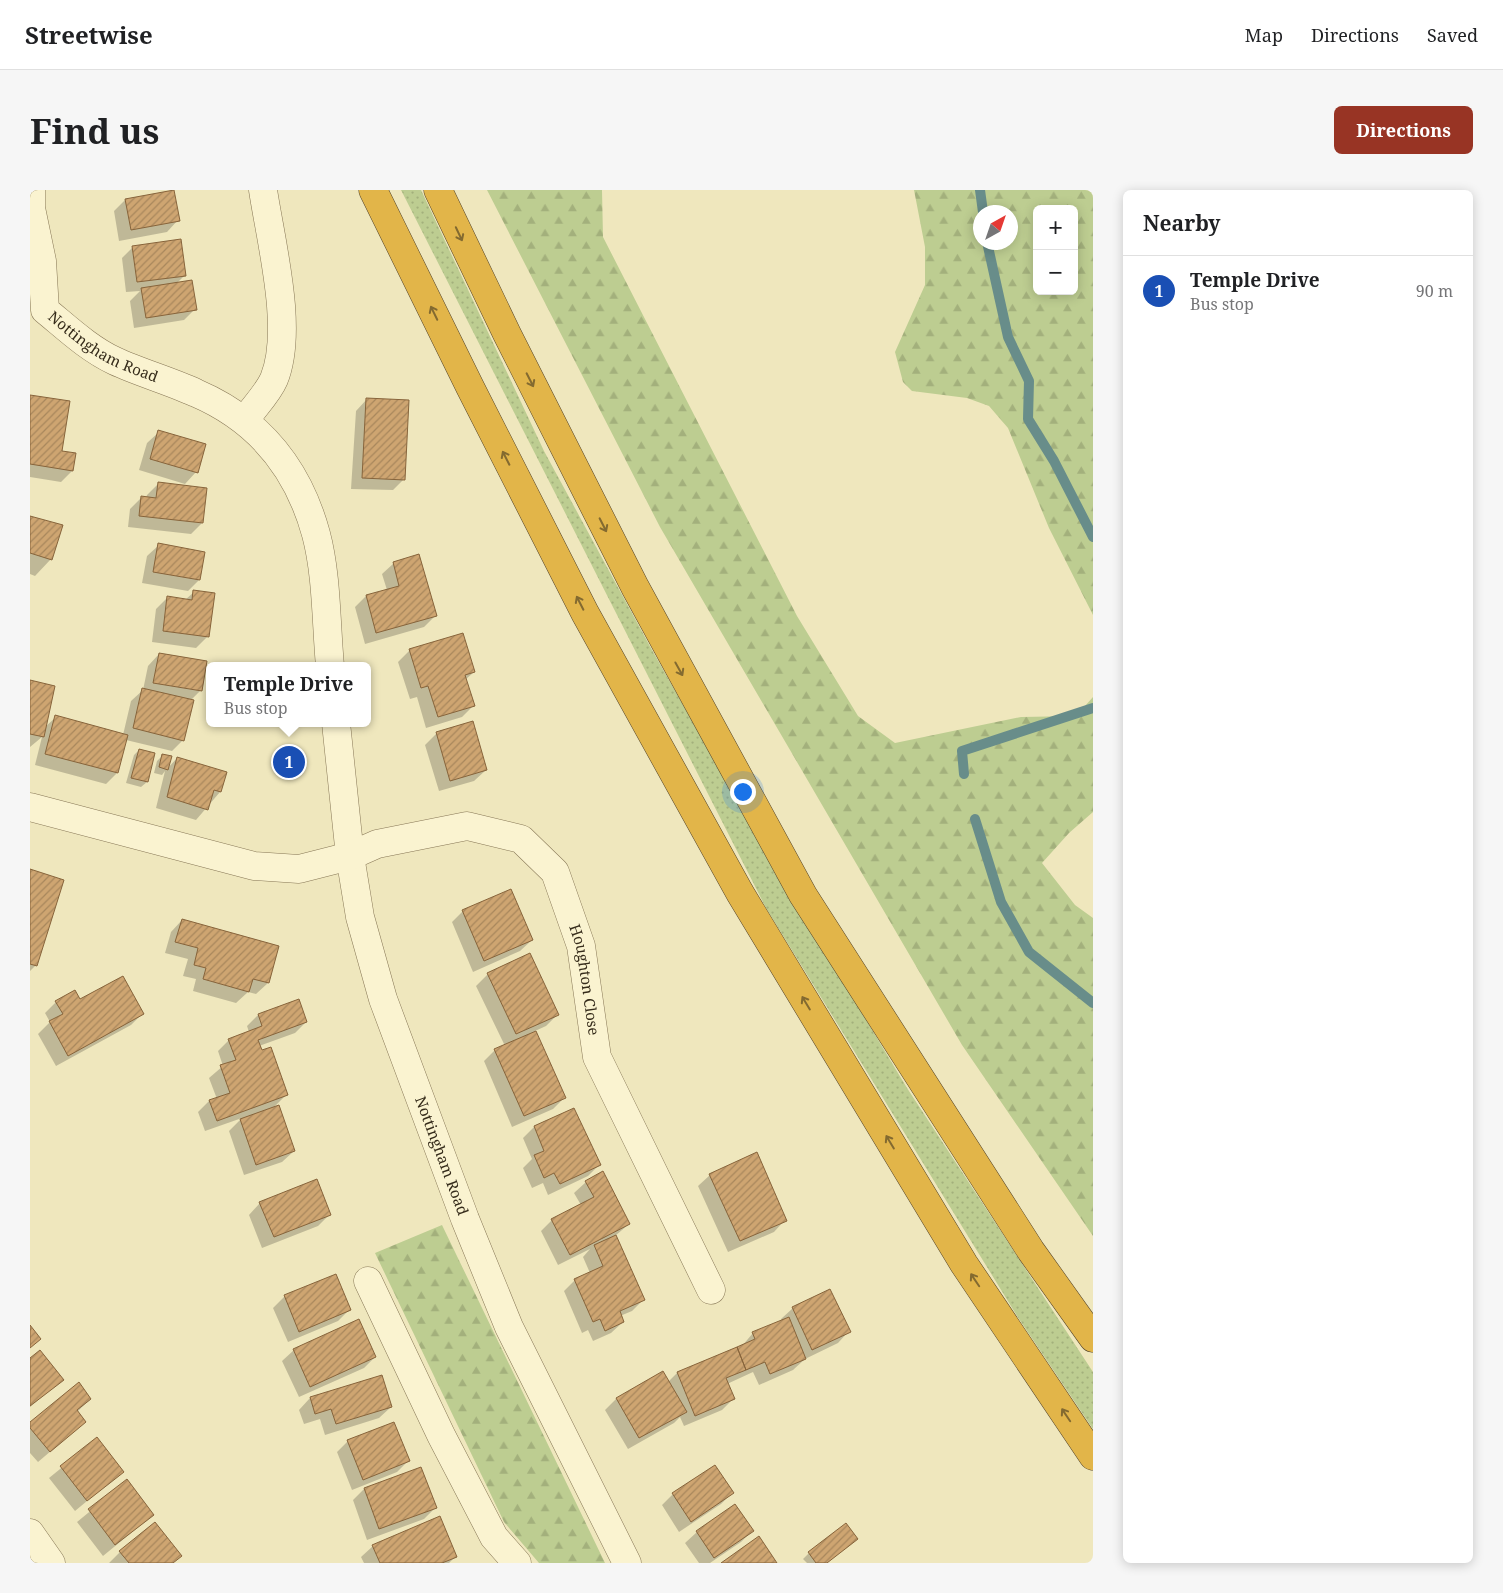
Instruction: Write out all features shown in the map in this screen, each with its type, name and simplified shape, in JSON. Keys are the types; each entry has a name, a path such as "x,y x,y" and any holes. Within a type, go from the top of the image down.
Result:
{"highway":[{"path":"373,190 585,612 740,893 964,1264 1093,1456"},
{"path":"438,190 507,334 635,588 803,895 1031,1251 1093,1338"}],"street":[{"name":"Nottingham Road","path":"31,190 32,208 42,261 38,312 115,361 197,393 245,420 274,449 297,486 316,535 330,662"},
{"path":"245,420 273,380 281,354 281,308 263,190"},
{"name":"Nottingham Road","path":"336,727 350,856 360,916 382,999 464,1219 509,1327 627,1563"},
{"name":"Houghton Close","path":"30,807 254,866 299,869 350,856 377,844 467,826 521,839 555,872 581,946 597,1056 710,1290"},
{"path":"368,1281 441,1435 490,1528 517,1563"},
{"path":"30,1533 51,1563"}],"green space":[{"path":"401,190 421,190 544,451 652,650 782,880 907,1088 1093,1372 1093,1429 1019,1319 766,908"},
{"path":"487,190 602,190 603,237 797,616 858,716 895,743 1021,717 1076,716 1093,697 1093,812 1069,833 1042,863 1075,905 1093,918 1093,1236 962,1045 660,527"},
{"path":"914,190 1093,190 1093,615 1049,528 1008,428 989,406 967,398 912,391 903,382 895,352 925,285 925,247"},
{"path":"442,1225 605,1563 539,1563 504,1522 375,1253"}],"building":[{"path":"174,190 180,221 131,230 125,199"},
{"path":"181,239 186,276 137,282 132,246"},
{"path":"192,280 197,310 146,318 141,288"},
{"path":"30,395 70,401 62,451 76,453 73,471 30,464"},
{"path":"366,398 409,400 405,480 362,478"},
{"path":"158,430 206,444 198,473 150,459"},
{"path":"158,482 207,488 203,523 139,516 141,496 156,498"},
{"path":"30,516 63,525 52,560 30,553"},
{"path":"158,543 205,552 200,580 153,572"},
{"path":"419,554 437,616 376,633 366,595 399,586 393,562"},
{"path":"193,590 215,593 209,637 163,631 167,596 192,600"},
{"path":"463,633 475,672 465,675 475,706 438,717 428,686 421,688 409,649"},
{"path":"159,653 207,661 202,691 153,683"},
{"path":"30,680 55,686 44,737 30,734"},
{"path":"142,688 194,700 184,741 133,728"},
{"path":"55,715 128,735 118,773 45,754"},
{"path":"473,721 487,770 450,781 436,732"},
{"path":"139,749 155,753 148,782 131,778"},
{"path":"162,754 172,756 168,770 159,767"},
{"path":"177,757 227,772 221,792 214,790 208,810 167,797"},
{"path":"30,869 64,880 37,966 30,964"},
{"path":"511,889 533,940 484,961 462,910"},
{"path":"182,919 279,946 269,983 253,979 249,992 203,979 206,968 194,965 198,948 175,942"},
{"path":"530,953 559,1015 516,1034 487,973"},
{"path":"123,976 144,1014 68,1056 49,1021 63,1014 55,1001 75,990 80,999"},
{"path":"299,999 307,1022 258,1040 262,1050 271,1047 288,1095 217,1121 209,1100 230,1093 220,1065 236,1060 228,1039 262,1026 258,1014"},
{"path":"536,1031 566,1098 524,1116 494,1049"},
{"path":"279,1105 295,1151 256,1165 240,1119"},
{"path":"574,1108 601,1165 560,1184 554,1173 544,1178 534,1155 544,1151 534,1126"},
{"path":"757,1152 787,1221 740,1241 709,1174"},
{"path":"603,1171 630,1224 570,1255 551,1219 594,1197 585,1181"},
{"path":"317,1179 331,1215 274,1237 259,1202"},
{"path":"616,1235 645,1300 620,1311 624,1322 605,1331 600,1319 593,1322 574,1279 603,1266 594,1245"},
{"path":"336,1274 351,1310 299,1332 284,1295"},
{"path":"830,1289 851,1332 812,1350 792,1307"},
{"path":"789,1317 806,1359 770,1374 765,1362 746,1370 737,1347 755,1339 752,1332"},
{"path":"359,1319 376,1357 310,1387 293,1349"},
{"path":"30,1325 41,1339 30,1348"},
{"path":"737,1347 746,1370 726,1378 735,1399 695,1416 677,1372"},
{"path":"40,1350 64,1380 30,1406 30,1358"},
{"path":"663,1371 687,1412 639,1438 616,1398"},
{"path":"382,1375 392,1407 336,1424 331,1409 315,1414 310,1397"},
{"path":"79,1382 91,1399 77,1410 86,1422 50,1452 30,1428 30,1422"},
{"path":"394,1422 410,1461 363,1480 347,1440"},
{"path":"97,1437 124,1472 87,1501 60,1466"},
{"path":"715,1465 734,1493 691,1522 672,1493"},
{"path":"421,1467 437,1508 379,1529 364,1488"},
{"path":"127,1479 154,1515 115,1545 88,1509"},
{"path":"735,1504 754,1531 714,1558 696,1531"},
{"path":"440,1516 457,1557 442,1563 380,1563 372,1545"},
{"path":"155,1522 182,1556 173,1563 129,1563 119,1551"},
{"path":"846,1523 858,1539 827,1563 816,1563 808,1552"},
{"path":"759,1536 777,1563 721,1563"}],"waterway":[{"path":"980,190 982,205"},
{"path":"989,250 1008,337 1029,381 1028,419 1054,461 1093,537"},
{"path":"964,774 962,751 1093,708"},
{"path":"975,819 1001,902 1029,952 1093,1003"}],"place":[{"name":"Temple Drive","path":"289,762"}]}
